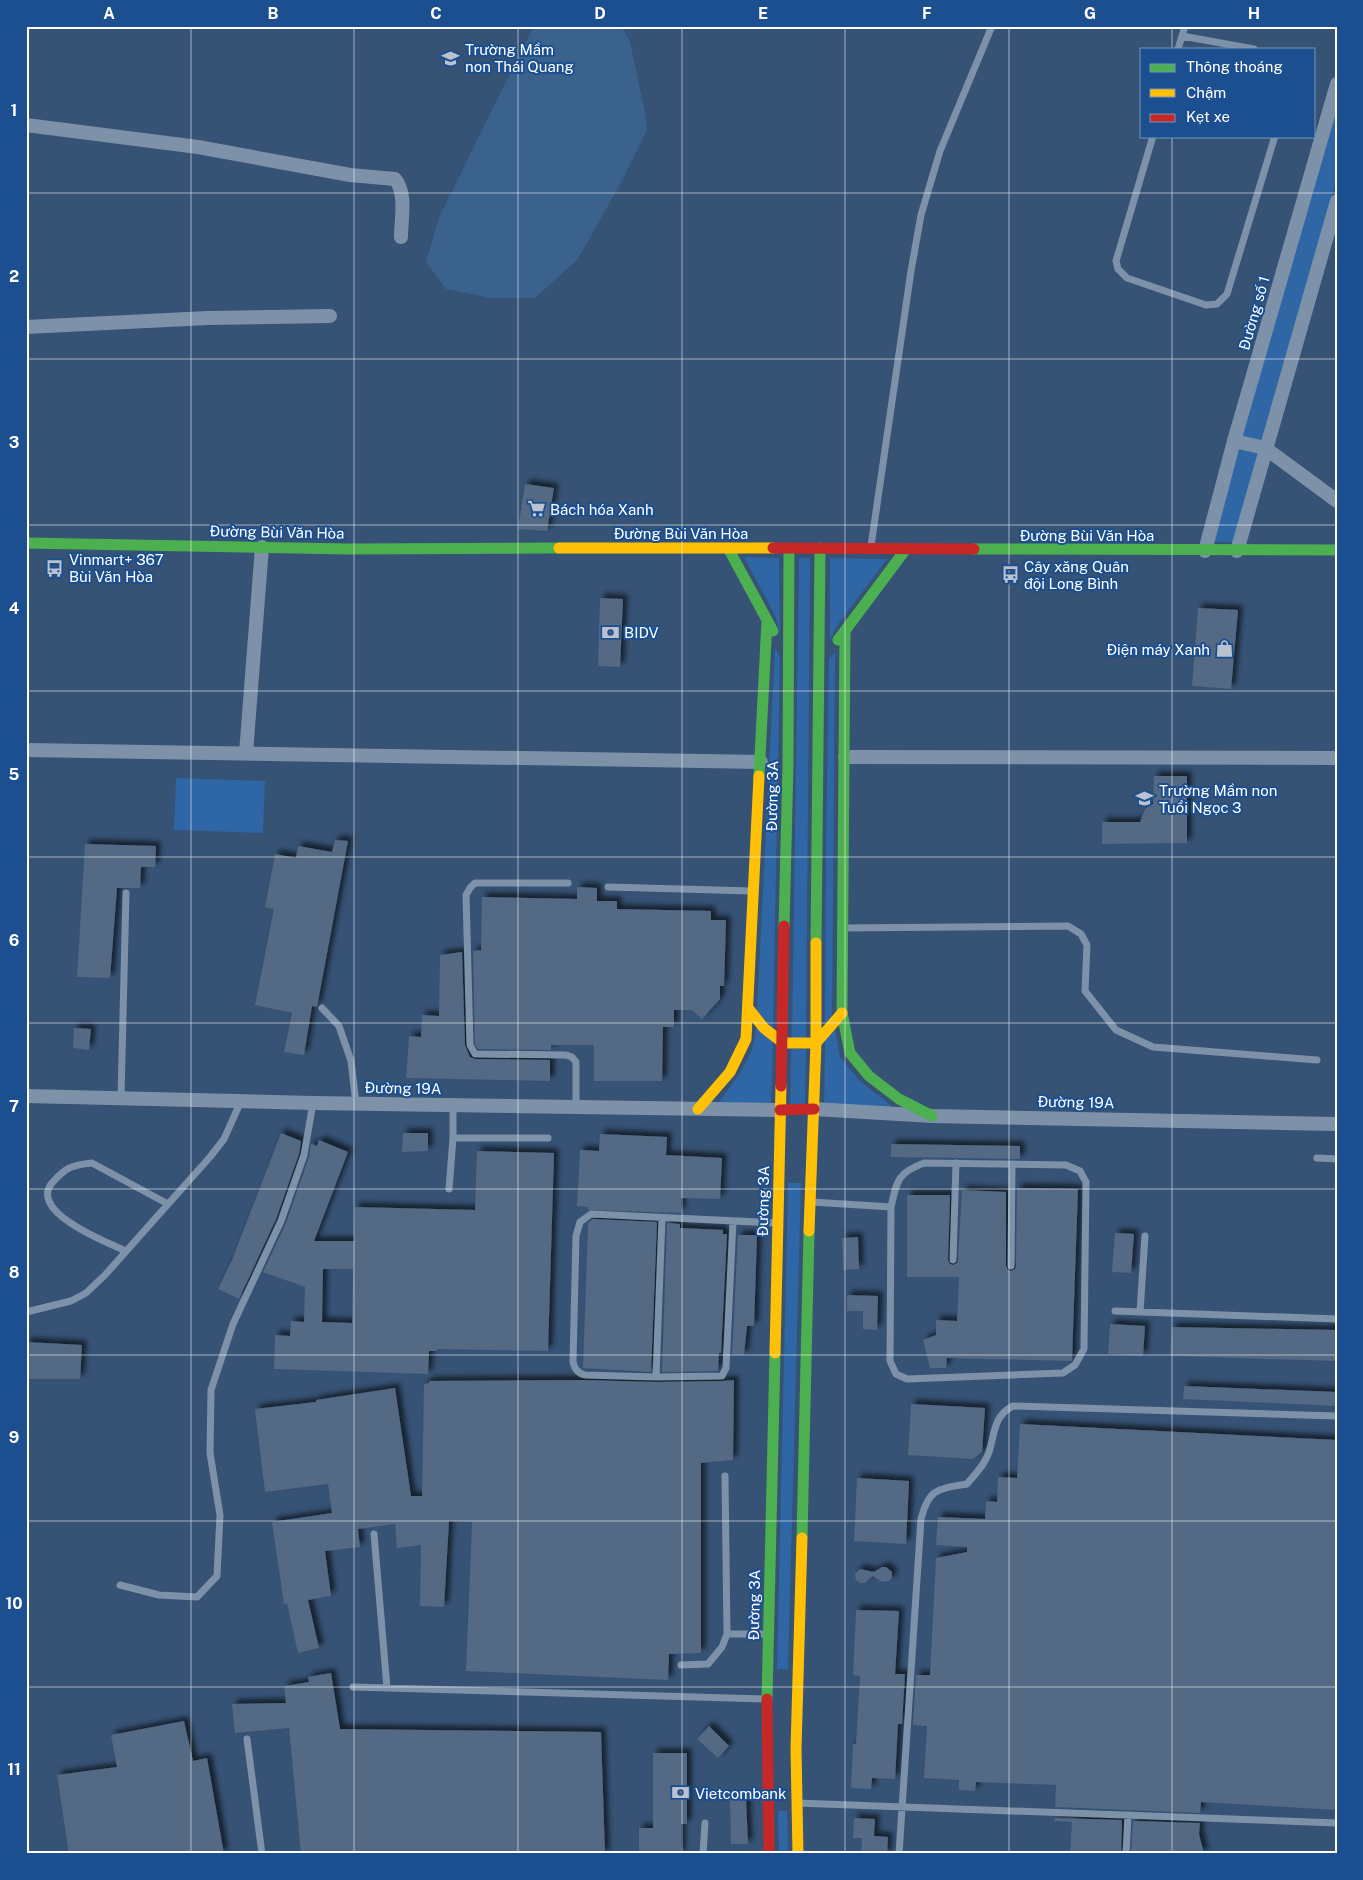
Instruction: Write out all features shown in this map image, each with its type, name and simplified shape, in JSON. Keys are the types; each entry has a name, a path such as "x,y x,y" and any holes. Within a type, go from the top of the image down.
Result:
{"street":[{"name":"Đường số 1","path":"1205,551 1234,441 1337,84"},
{"path":"26,125 198,147 350,175 395,179 402,194 401,237"},
{"path":"1237,551 1337,201"},
{"path":"26,327 199,318 330,316"},
{"path":"1234,441 1266,448 1337,501"},
{"name":"Đường Bùi Văn Hòa","path":"26,543 347,549 1337,550"},
{"path":"246,753 262,547"},
{"path":"728,548 789,663"},
{"name":"Đường 3A","path":"789,548 789,663 782,1043 767,1700 797,1803 798,1854"},
{"name":"Đường 3A","path":"769,1854 782,1749 814,1108 820,548"},
{"path":"820,662 906,549"},
{"name":"Đường 3A","path":"698,1109 730,1072 746,1039 767,620"},
{"path":"845,631 842,1013 850,1053 869,1076 899,1099 932,1116"},
{"path":"26,750 761,762"},
{"path":"845,758 1337,758"},
{"path":"748,1008 764,1028 782,1043 816,1043 842,1013"},
{"name":"Đường 19A","path":"26,1096 356,1104 780,1110"},
{"path":"780,1110 814,1108"},
{"name":"Đường 19A","path":"814,1108 932,1116 1337,1124"}],"lane":[{"path":"870,549 921,215 940,151 992,26"},
{"path":"1178,48 1185,26"},
{"path":"1182,36 1248,48"},
{"path":"1152,138 1116,261 1118,269 1128,278 1206,305 1217,304 1227,294 1275,138"},
{"path":"568,883 475,883 470,888 466,895 470,1045 476,1054 566,1055 572,1057 576,1062 576,1107"},
{"path":"608,887 753,891"},
{"path":"121,1097 126,893"},
{"path":"842,928 1068,926 1081,934 1088,945 1085,992 1116,1030 1153,1047 1317,1060"},
{"path":"322,1008 339,1026 351,1061 356,1104"},
{"path":"26,1312 71,1300 86,1293 210,1157 224,1139 241,1101"},
{"path":"120,1585 159,1595 197,1597 217,1576 220,1515 210,1452 211,1390 233,1324 281,1221 302,1164 313,1103"},
{"path":"449,1189 453,1138 453,1105"},
{"path":"453,1138 548,1138"},
{"path":"1317,1158 1337,1159"},
{"path":"126,1251 70,1224 56,1212 48,1199 49,1186 62,1171 80,1164 92,1163 168,1204"},
{"path":"924,1163 956,1163 1066,1165 1080,1171 1086,1182 1084,1349 1075,1365 1063,1373 907,1378 896,1374 890,1361 891,1207 897,1182 909,1169 924,1163"},
{"path":"953,1260 956,1163"},
{"path":"1011,1266 1012,1164"},
{"path":"810,1202 891,1207"},
{"path":"733,1221 726,1368 722,1376 656,1377 585,1375 579,1373 574,1367 573,1362 576,1236 580,1222 591,1214 778,1223"},
{"path":"656,1377 662,1218"},
{"path":"1140,1312 1145,1236"},
{"path":"1115,1311 1337,1319"},
{"path":"900,1854 920,1529 925,1504 931,1494 967,1484 984,1464 989,1453 997,1421 1004,1410 1013,1406 1337,1416"},
{"path":"681,1665 708,1664 722,1647 727,1634 725,1476"},
{"path":"374,1534 387,1688"},
{"path":"727,1634 768,1634"},
{"path":"353,1688 767,1700"},
{"path":"247,1739 262,1854"},
{"path":"797,1803 1337,1823"},
{"path":"1126,1854 1128,1815"},
{"path":"703,1854 705,1823"}],"shaded area":[{"path":"534,26 621,26 630,42 647,130 623,179 578,259 535,298 490,298 446,289 426,262 440,215"},
{"path":"1337,105 1337,179 1261,441 1241,437"},
{"path":"1238,448 1258,453 1234,542 1213,542"},
{"path":"744,557 779,558 780,633 775,615"},
{"path":"799,558 810,558 806,1038 792,1038"},
{"path":"830,558 887,559 836,627 830,641"},
{"path":"775,648 780,657 773,1028 757,1011"},
{"path":"835,652 832,1016 825,1024 829,659"},
{"path":"176,778 265,781 263,833 174,830"},
{"path":"756,1027 773,1042 771,1109 715,1107 742,1070 752,1049"},
{"path":"835,1029 840,1057 860,1081 894,1108 824,1109 825,1041"},
{"path":"791,1049 806,1049 805,1110 790,1110"},
{"path":"788,1183 801,1183 788,1669 777,1669"},
{"path":"778,1811 787,1811 788,1854 779,1854"}],"building":[{"name":"Bách hóa Xanh","path":"525,484 554,488 547,531 518,529"},
{"name":"BIDV","path":"600,598 623,599 620,667 598,666"},
{"path":"1198,608 1238,610 1231,689 1192,686"},
{"path":"1154,776 1187,776 1187,843 1102,844 1102,822 1140,822 1145,809 1153,804"},
{"path":"335,840 348,841 317,1007 312,1006 304,1055 284,1052 292,1013 255,1005 274,909 265,907 275,854 296,858 298,846 332,852"},
{"path":"85,844 156,846 155,867 141,867 140,888 117,888 110,978 77,977"},
{"path":"577,887 597,888 597,901 617,901 617,909 711,911 711,920 726,920 724,986 720,986 720,999 702,1019 692,1010 674,1010 674,1027 663,1027 662,1081 594,1081 594,1045 551,1045 551,1050 478,1049 475,1044 473,951 481,950 482,897 577,899"},
{"path":"462,952 465,1045 470,1057 475,1059 550,1060 550,1081 406,1078 409,1036 421,1037 422,1015 439,1016 440,955"},
{"path":"74,1028 91,1029 89,1050 73,1048"},
{"path":"281,1133 301,1141 299,1154 276,1219 239,1299 218,1289 232,1260"},
{"path":"403,1133 428,1133 428,1151 402,1152"},
{"path":"600,1134 667,1137 666,1155 722,1158 720,1199 681,1198 681,1213 588,1210 588,1207 577,1206 580,1150 599,1151"},
{"path":"319,1140 348,1152 314,1241 354,1241 355,1207 475,1210 477,1151 554,1153 548,1351 437,1349 437,1351 429,1351 428,1374 274,1369 275,1335 290,1336 291,1321 304,1322 305,1287 263,1272 286,1223 309,1157 311,1144 317,1146","holes":["323,1269 353,1269 352,1323 322,1322"]},
{"path":"891,1144 1020,1146 1020,1159 891,1157"},
{"path":"1017,1188 1078,1189 1072,1359 1071,1361 947,1358 946,1368 930,1368 923,1340 936,1335 936,1320 957,1321 959,1277 907,1277 907,1195 950,1195 948,1260 953,1265 958,1260 962,1190 1006,1192 1006,1266 1011,1271 1016,1266"},
{"path":"593,1219 657,1222 651,1372 583,1368 588,1223"},
{"path":"667,1223 680,1224 680,1228 723,1230 723,1234 727,1234 721,1353 719,1353 718,1371 662,1372"},
{"path":"1115,1233 1134,1234 1131,1273 1112,1272"},
{"path":"738,1235 757,1235 754,1326 747,1326 744,1355 732,1354"},
{"path":"858,1237 859,1269 843,1270 842,1238"},
{"path":"847,1295 878,1296 877,1330 863,1329 863,1311 847,1311"},
{"path":"1110,1324 1145,1326 1143,1356 1108,1354"},
{"path":"1172,1327 1337,1330 1336,1361 1170,1356"},
{"path":"26,1342 82,1345 80,1379 26,1379"},
{"path":"582,1380 656,1382 734,1380 733,1460 701,1463 701,1653 669,1654 668,1680 466,1671 472,1522 449,1521 444,1607 420,1606 421,1545 397,1548 395,1524 358,1529 360,1547 325,1551 331,1596 308,1600 319,1648 298,1653 287,1603 284,1604 272,1522 332,1513 328,1484 265,1492 255,1409 316,1402 316,1400 395,1388 411,1496 422,1496 424,1384 429,1383 429,1381"},
{"path":"1184,1386 1337,1392 1337,1406 1183,1399"},
{"path":"911,1404 985,1408 982,1452 973,1459 908,1455"},
{"path":"1020,1424 1337,1440 1337,1810 1201,1802 1200,1813 1055,1807 1056,1785 976,1782 975,1791 959,1790 959,1780 924,1778 927,1726 913,1725 916,1675 930,1675 936,1558 967,1552 967,1547 936,1545 938,1517 985,1519 986,1501 997,1502 998,1477 1017,1478"},
{"path":"857,1478 909,1481 906,1544 854,1541"},
{"path":"882,1567 886,1567 892,1572 892,1578 889,1581 882,1582 873,1576 865,1583 860,1583 856,1580 855,1574 860,1569 874,1572"},
{"path":"856,1610 899,1611 895,1674 905,1674 902,1724 898,1724 895,1779 872,1778 871,1789 851,1788 853,1744 856,1744 860,1676 853,1675"},
{"path":"331,1673 340,1729 601,1732 605,1854 301,1854 289,1728 235,1733 232,1704 286,1703 284,1686 309,1682 308,1677"},
{"path":"184,1721 193,1761 207,1758 224,1854 69,1854 57,1775 117,1767 111,1735"},
{"path":"709,1726 729,1746 718,1758 697,1739"},
{"path":"653,1753 687,1753 687,1824 681,1824 681,1854 639,1854 639,1828 653,1828"},
{"path":"746,1798 748,1844 731,1844 730,1799"},
{"path":"854,1818 875,1819 874,1836 888,1837 887,1854 861,1854 862,1838 853,1838"},
{"path":"1055,1818 1122,1820 1121,1854 1070,1854 1072,1822 1054,1821"},
{"path":"1133,1821 1200,1823 1199,1834 1204,1854 1131,1854"}],"traffic: fast":[{"path":"26,543 347,549 559,548"},
{"path":"728,548 773,631"},
{"path":"784,926 788,765 789,548"},
{"path":"816,943 820,548"},
{"path":"838,640 906,549"},
{"path":"974,549 1337,550"},
{"path":"759,776 767,620"},
{"path":"845,631 842,1013 850,1053 869,1076 899,1099 932,1116"},
{"path":"802,1538 809,1231"},
{"path":"767,1699 775,1353"}],"traffic: slow":[{"path":"559,548 773,548"},
{"path":"698,1109 730,1072 746,1039 759,776"},
{"path":"809,1231 816,1043 816,943"},
{"path":"748,1008 764,1028 783,1043 816,1043 842,1013"},
{"path":"775,1353 781,1086"},
{"path":"798,1854 796,1749 802,1538"}],"traffic: jam":[{"path":"773,548 974,549"},
{"path":"781,1086 784,926"},
{"path":"780,1110 814,1109"},
{"path":"767,1699 769,1854"}],"place":[{"name":"Trường Mầm non Thái Quang","path":"451,58"},
{"name":"Bách hóa Xanh","path":"536,509"},
{"name":"Vinmart+ 367 Bùi Văn Hòa","path":"55,568"},
{"name":"Cây xăng Quân đội Long Bình","path":"1010,575"},
{"name":"BIDV","path":"610,632"},
{"name":"Điện máy Xanh","path":"1224,649"},
{"name":"Trường Mầm non Tuổi Ngọc 3","path":"1145,799"},
{"name":"Vietcombank","path":"681,1793"}]}
